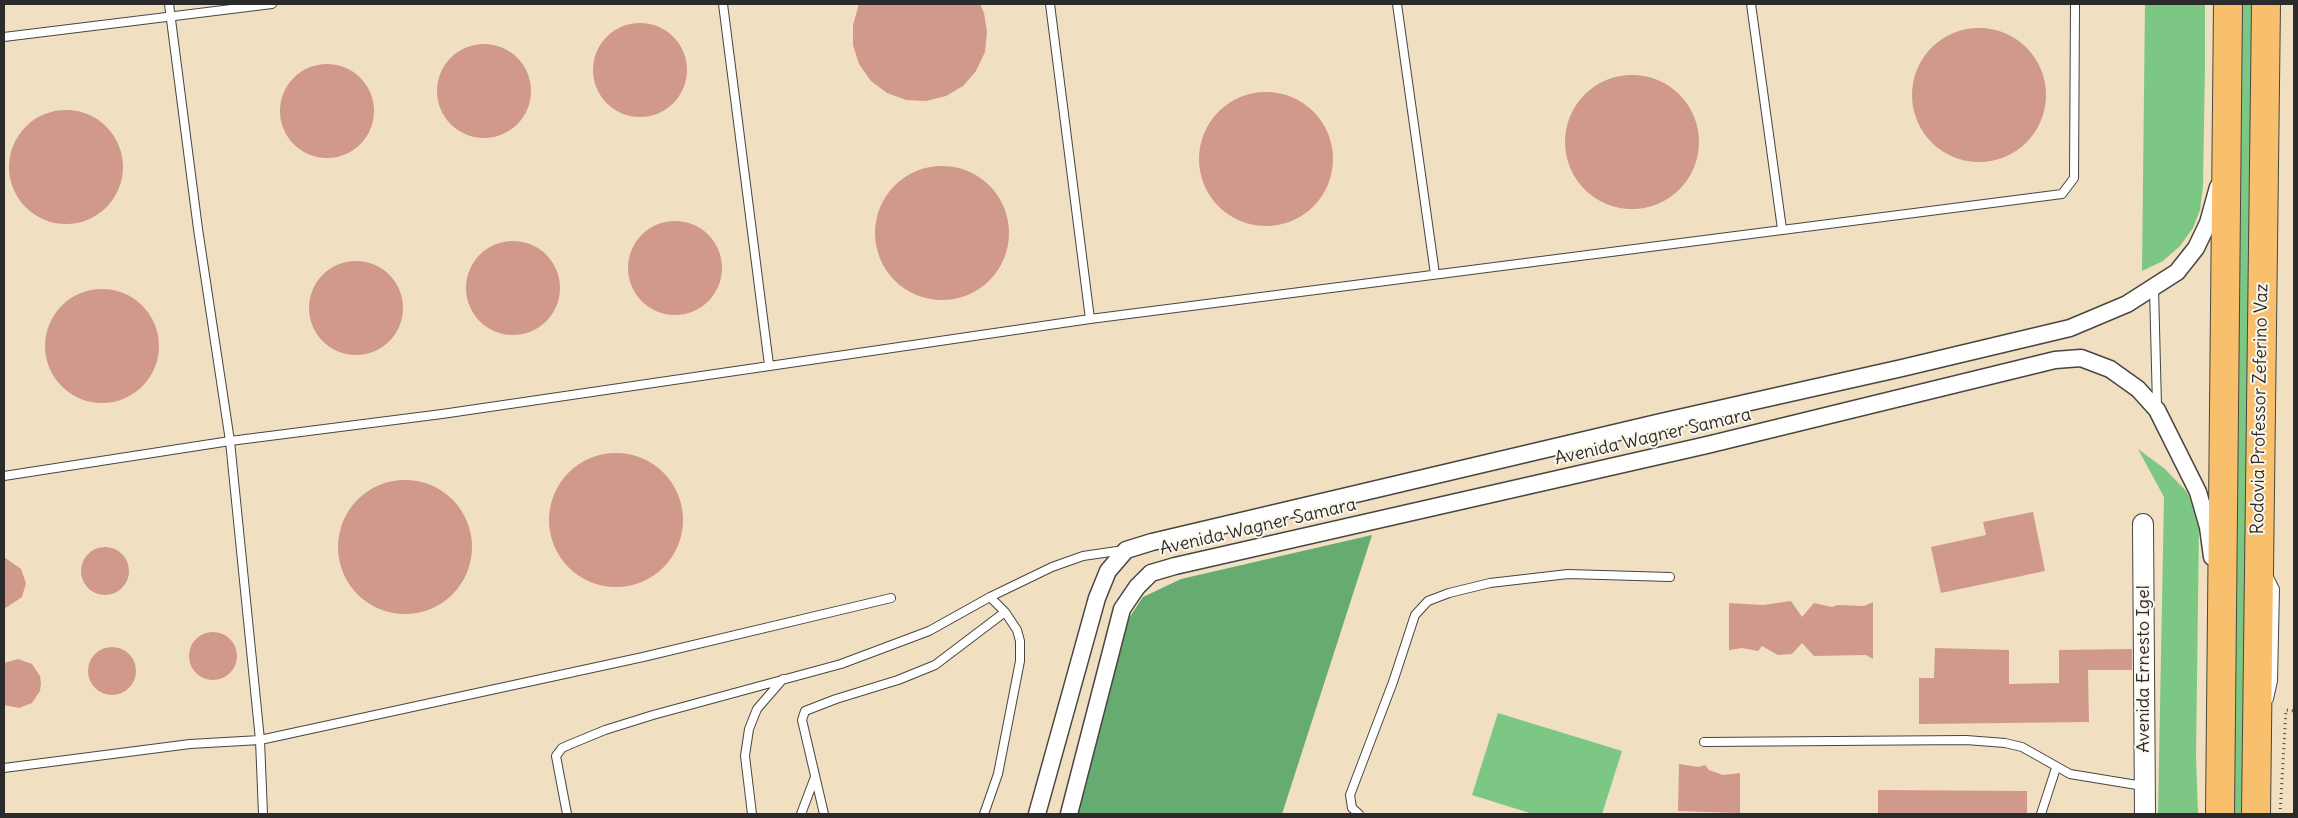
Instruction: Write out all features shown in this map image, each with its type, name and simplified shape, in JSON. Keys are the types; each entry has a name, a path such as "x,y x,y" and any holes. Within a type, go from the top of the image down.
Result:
{"highway":[{"name":"Rodovia Professor Zeferino Vaz","path":"2220,814 2228,4"},
{"name":"Rodovia Professor Zeferino Vaz","path":"2256,814 2266,4"}],"street":[{"name":"Avenida Wagner Samara","path":"1126,550 1152,542 1661,422 2070,328 2127,304 2177,272 2196,248 2208,223 2225,161"},
{"name":"Avenida Wagner Samara","path":"1069,814 1122,609 1136,587 1152,573 1175,566 1698,447 2055,360 2080,358 2110,369 2138,389 2157,410 2198,492 2208,527 2222,647"},
{"name":"Avenida Ernesto Igel","path":"2143,524 2145,814"},
{"path":"1037,814 1096,598 1108,571 1126,550"}],"lane":[{"path":"169,4 198,229 230,440 260,740 263,814"},
{"path":"4,37 171,17 229,7 272,4"},
{"path":"723,4 769,365"},
{"path":"1050,4 1090,318"},
{"path":"1397,4 1435,274"},
{"path":"1750,4 1782,229"},
{"path":"4,476 230,440 442,414 1090,318 2062,194 2074,178 2075,4"},
{"path":"2154,288 2157,410"},
{"path":"567,814 556,756 562,748 605,730 653,715 841,664 930,631 1052,567 1083,556 1126,550"},
{"path":"1359,814 1352,808 1350,795 1393,682 1415,615 1428,602 1449,593 1490,583 1568,574 1670,576"},
{"path":"4,768 190,744 260,740 643,657 891,598"},
{"path":"984,814 998,774 1020,662 1020,641 1017,630 1005,612 990,598"},
{"path":"824,814 802,720 805,711 836,698 898,680 935,665 1005,612"},
{"path":"752,814 745,756 748,729 757,709 784,679"},
{"path":"1704,742 1966,740 2006,743 2022,747 2056,768 2070,774 2145,786"},
{"path":"2041,814 2056,768"},
{"path":"800,814 815,777"}],"path":[{"path":"2280,814 2286,710 2294,711"}],"green space":[{"path":"2145,4 2205,4 2205,64 2203,186 2200,210 2193,228 2180,246 2163,261 2142,271"},
{"path":"2238,4 2259,4 2247,814 2229,814"},
{"path":"2138,449 2165,469 2186,491 2195,506 2199,526 2196,756 2198,814 2158,814 2164,497"},
{"path":"1372,535 1282,814 1077,814 1129,618 1143,597 1181,579"},
{"path":"1498,713 1622,751 1602,814 1533,814 1472,795"}],"building":[{"path":"859,4 980,4 984,13 987,32 985,52 976,71 963,86 946,96 926,101 906,100 887,93 871,81 859,64 853,45 853,25"},
{"path":"640,23 658,27 673,37 683,52 687,70 683,88 673,103 658,113 640,117 622,113 607,103 597,88 593,70 597,52 607,37 622,27"},
{"path":"1979,28 2005,33 2016,39 2026,48 2035,58 2041,69 2046,95 2041,121 2035,132 2026,142 2016,151 2005,157 1979,162 1953,157 1942,151 1932,142 1923,132 1917,121 1912,95 1917,69 1923,58 1932,48 1942,39 1953,33"},
{"path":"484,44 502,48 517,58 527,73 531,91 527,109 517,124 502,134 484,138 466,134 451,124 441,109 437,91 441,73 451,58 466,48"},
{"path":"327,64 345,68 360,78 370,93 374,111 370,129 360,144 345,154 327,158 309,154 294,144 284,129 280,111 284,93 294,78 309,68"},
{"path":"1632,75 1658,80 1669,86 1679,95 1688,105 1694,116 1699,142 1694,168 1688,179 1679,189 1669,198 1658,204 1632,209 1606,204 1595,198 1585,189 1576,179 1570,168 1565,142 1570,116 1576,105 1585,95 1595,86 1606,80"},
{"path":"1266,92 1292,97 1303,103 1313,112 1322,122 1328,133 1333,159 1328,185 1322,196 1313,206 1303,215 1292,221 1266,226 1240,221 1229,215 1219,206 1210,196 1204,185 1199,159 1204,133 1210,122 1219,112 1229,103 1240,97"},
{"path":"66,110 88,115 106,127 118,145 123,167 118,189 106,207 88,219 66,224 44,219 26,207 14,189 9,167 14,145 26,127 44,115"},
{"path":"942,166 968,171 979,177 989,186 998,196 1004,207 1009,233 1004,259 998,270 989,280 979,289 968,295 942,300 916,295 905,289 895,280 886,270 880,259 875,233 880,207 886,196 895,186 905,177 916,171"},
{"path":"675,221 693,225 708,235 718,250 722,268 718,286 708,301 693,311 675,315 657,311 642,301 632,286 628,268 632,250 642,235 657,225"},
{"path":"513,241 531,245 546,255 556,270 560,288 556,306 546,321 531,331 513,335 495,331 480,321 470,306 466,288 470,270 480,255 495,245"},
{"path":"356,261 374,265 389,275 399,290 403,308 399,326 389,341 374,351 356,355 338,351 323,341 313,326 309,308 313,290 323,275 338,265"},
{"path":"102,289 124,294 142,306 154,324 159,346 154,368 142,386 124,398 102,403 80,398 62,386 50,368 45,346 50,324 62,306 80,294"},
{"path":"616,453 642,458 653,464 663,473 672,483 678,494 683,520 678,546 672,557 663,567 653,576 642,582 616,587 590,582 579,576 569,567 560,557 554,546 549,520 554,494 560,483 569,473 579,464 590,458"},
{"path":"405,480 431,485 442,491 452,500 461,510 467,521 472,547 467,573 461,584 452,594 442,603 431,609 405,614 379,609 368,603 358,594 349,584 343,573 338,547 343,521 349,510 358,500 368,491 379,485"},
{"path":"2033,512 2045,571 1941,593 1931,547 1986,535 1983,522"},
{"path":"100,547 110,547 122,554 129,566 129,576 122,588 110,595 100,595 92,591 85,584 81,576 81,566 85,558 92,551"},
{"path":"4,557 21,569 26,583 22,597 4,609"},
{"path":"1791,601 1802,617 1814,603 1832,607 1837,605 1864,606 1873,602 1873,659 1866,655 1814,656 1802,643 1792,654 1778,655 1762,646 1758,651 1742,648 1729,650 1729,603 1763,605"},
{"path":"208,632 218,632 230,639 237,651 237,661 230,673 218,680 208,680 200,676 193,669 189,661 189,651 193,643 200,636"},
{"path":"107,647 117,647 129,654 136,666 136,676 129,688 117,695 107,695 99,691 92,684 88,676 88,666 92,658 99,651"},
{"path":"1935,648 2009,650 2009,684 2059,683 2059,650 2132,649 2132,670 2088,670 2089,722 1919,724 1919,678 1934,678"},
{"path":"18,659 32,664 40,676 41,683 40,691 32,703 19,708 4,705 4,663"},
{"path":"1679,764 1699,767 1705,765 1709,770 1723,775 1740,773 1740,813 1678,811"},
{"path":"1878,790 2027,791 2027,814 1878,814"}]}
